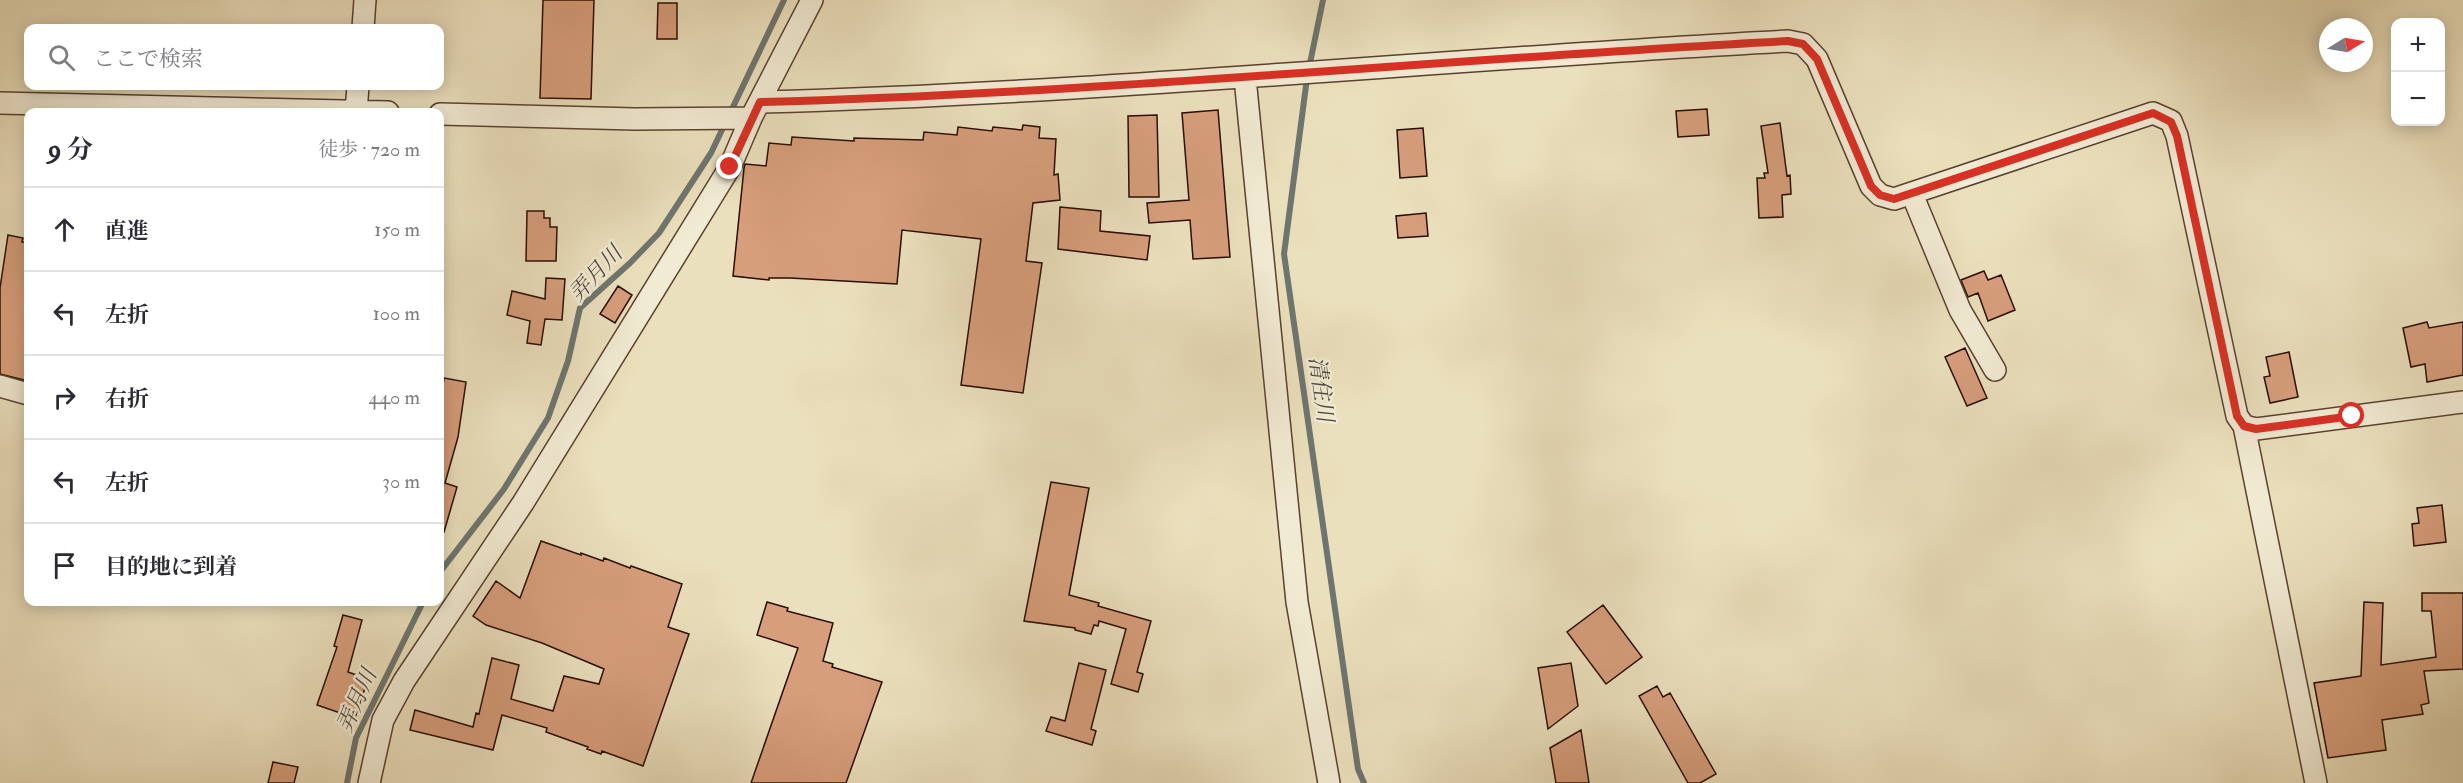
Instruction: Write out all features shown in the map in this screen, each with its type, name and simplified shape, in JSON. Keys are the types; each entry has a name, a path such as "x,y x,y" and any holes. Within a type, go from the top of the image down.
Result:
{"street":[{"path":"363,24 365,0"},
{"path":"369,783 383,720 404,681 529,493 730,167 812,0"},
{"path":"444,114 623,118 756,110 838,100 1245,78 1788,41 1803,44 1817,59 1871,186 1880,195 1894,199 2153,113 2171,122 2177,136 2237,416 2244,426 2316,783"},
{"path":"1245,78 1297,602 1329,783"},
{"path":"356,108 358,90"},
{"path":"0,103 198,108"},
{"path":"1912,194 1960,310 1995,370"},
{"path":"0,386 24,393"},
{"path":"2244,426 2256,429 2463,402"}],"building":[{"path":"543,0 594,0 591,99 540,98"},
{"path":"658,3 677,3 677,39 657,39"},
{"path":"1707,109 1709,135 1678,137 1676,111"},
{"path":"1218,110 1230,257 1193,259 1190,220 1149,223 1147,203 1189,200 1182,113"},
{"path":"1157,115 1159,197 1129,197 1128,116"},
{"path":"1780,123 1787,176 1790,175 1791,194 1782,195 1783,217 1759,218 1757,178 1765,178 1764,173 1768,173 1761,126"},
{"path":"1023,125 1040,127 1039,138 1056,139 1054,175 1058,174 1060,200 1033,203 1026,261 1042,263 1023,393 961,385 981,239 902,230 897,284 790,278 769,278 769,280 733,276 745,164 766,166 769,143 791,145 792,137 854,141 854,138 923,140 924,132 957,135 958,127 992,131 993,127 1022,130"},
{"path":"1423,128 1427,176 1400,178 1397,130"},
{"path":"1060,207 1101,211 1100,231 1150,236 1147,260 1058,249"},
{"path":"527,211 544,211 544,218 550,218 550,227 557,227 556,261 526,261"},
{"path":"1426,213 1428,236 1398,238 1396,216"},
{"path":"8,235 23,238 24,380 0,374 0,288"},
{"path":"1984,271 1988,280 2001,275 2015,310 1988,321 1978,293 1968,297 1961,280"},
{"path":"546,278 565,279 562,320 545,319 541,345 527,343 530,321 507,315 512,291 545,299"},
{"path":"618,286 632,295 615,323 600,314"},
{"path":"2427,322 2429,328 2463,322 2463,375 2427,382 2425,364 2411,367 2403,328"},
{"path":"1965,348 1987,398 1967,406 1945,357"},
{"path":"2289,352 2298,397 2270,403 2264,377 2270,376 2266,357"},
{"path":"444,378 466,382 458,437 445,483 457,487 444,532"},
{"path":"1051,482 1089,488 1069,595 1151,621 1137,672 1143,674 1138,692 1111,684 1126,629 1099,621 1098,626 1094,625 1091,634 1075,630 1075,628 1024,621"},
{"path":"2442,505 2446,542 2414,546 2412,524 2419,523 2417,508"},
{"path":"541,541 581,555 581,553 603,561 604,558 630,568 631,566 682,584 668,627 689,634 643,766 602,751 601,754 587,749 588,747 546,732 547,728 502,715 493,750 410,730 415,710 473,727 476,713 479,714 492,658 519,665 511,699 553,711 564,676 599,684 604,669 542,643 486,625 473,616 496,581 520,598"},
{"path":"2422,593 2463,593 2463,669 2424,671 2429,703 2421,705 2423,714 2382,720 2386,750 2328,758 2314,683 2361,676 2364,602 2383,603 2381,665 2436,657 2431,611 2422,611"},
{"path":"767,602 788,608 787,611 833,623 823,661 833,664 832,667 882,682 846,783 751,783 798,648 757,635"},
{"path":"1603,605 1642,657 1606,684 1567,632"},
{"path":"343,615 362,620 348,672 368,679 355,718 317,705 337,647 334,646"},
{"path":"1079,663 1106,670 1091,729 1096,731 1092,745 1046,731 1051,717 1065,721"},
{"path":"1571,663 1578,706 1548,729 1538,668"},
{"path":"1657,686 1663,697 1670,693 1716,774 1700,783 1688,783 1639,696"},
{"path":"1581,730 1589,783 1556,783 1550,748"},
{"path":"273,762 298,767 294,783 268,783"}],"waterway":[{"name":"弄月川","path":"444,567 504,489 548,418 568,361 580,308 659,233 711,153 784,0"},
{"name":"清住川","path":"1309,68 1323,0"},
{"name":"清住川","path":"1307,78 1284,254 1358,769 1364,783"},
{"name":"弄月川","path":"347,783 356,738 421,606"}],"route":[{"path":"730,167 760,102 838,100 1245,78 1788,41 1803,44 1817,59 1871,186 1880,195 1894,199 2153,113 2171,122 2177,136 2237,416 2244,426 2256,429 2352,416"}]}
